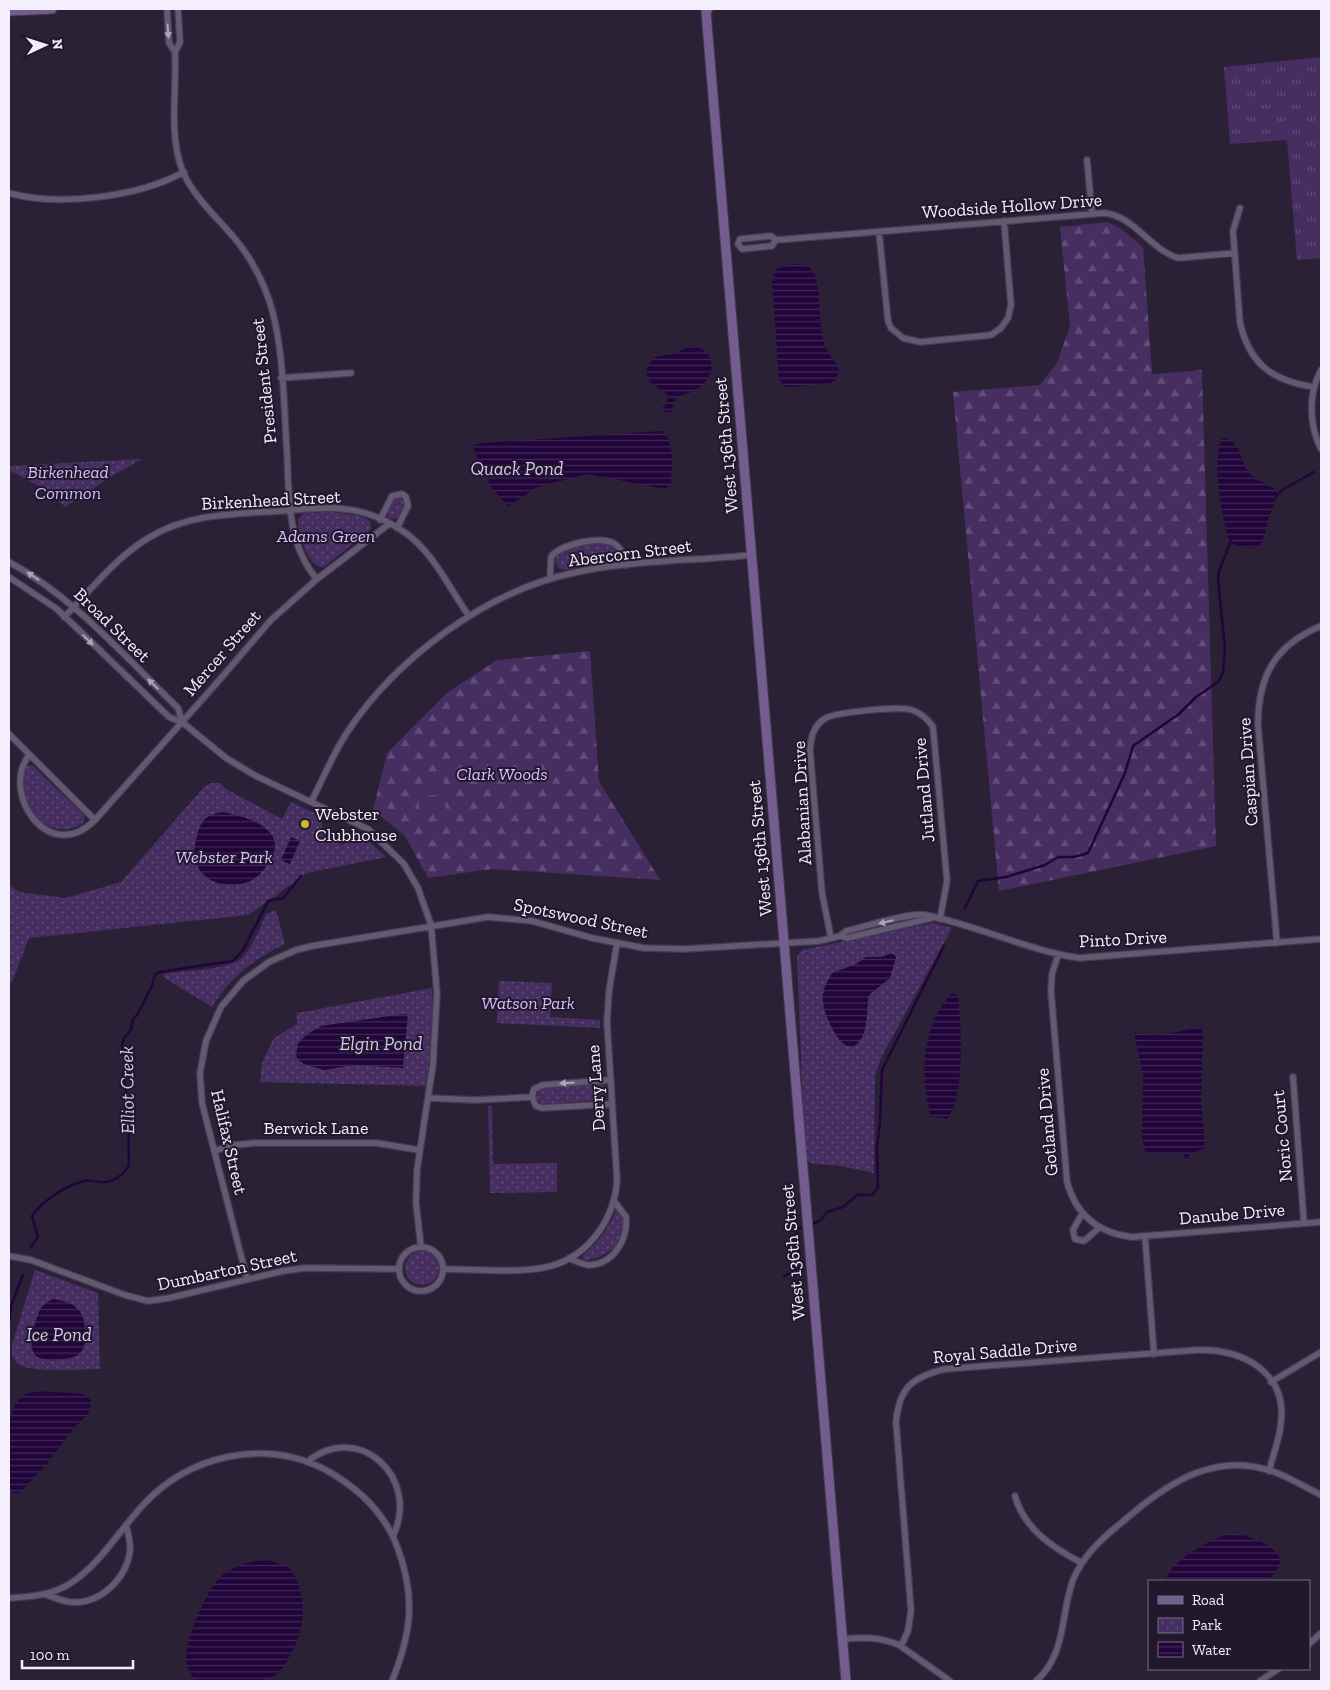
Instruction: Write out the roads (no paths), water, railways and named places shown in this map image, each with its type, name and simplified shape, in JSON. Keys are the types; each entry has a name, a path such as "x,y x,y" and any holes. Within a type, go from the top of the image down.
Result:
{"street":[{"path":"9,12 52,9"},
{"name":"President Street","path":"167,9 169,43 174,52 175,136 184,172 201,201 244,251 259,276 275,321 290,510 300,550 317,579"},
{"name":"President Street","path":"174,52 180,42 178,9"},
{"name":"West 136th Street","path":"705,10 785,943 833,1538 844,1639 846,1681"},
{"path":"1087,160 1092,213"},
{"path":"9,193 47,199 116,195 142,189 184,172"},
{"path":"1240,208 1233,231 1240,323 1244,336 1254,357 1272,374 1283,380 1314,387"},
{"name":"Woodside Hollow Drive","path":"738,244 740,239 771,236 776,240 1092,213 1112,214 1124,219 1159,250 1178,258 1235,254"},
{"path":"879,232 888,321 891,328 903,338 920,342 991,335 1005,324 1012,305 1004,221"},
{"name":"Woodside Hollow Drive","path":"738,244 742,249 772,246 776,240"},
{"name":"Woodside Hollow Drive","path":"726,245 738,244"},
{"path":"1321,370 1314,387 1312,418 1321,449"},
{"path":"281,378 351,373"},
{"path":"380,520 392,496 402,494 406,497 408,506 397,528"},
{"name":"Birkenhead Street","path":"64,617 120,559 163,530 208,516 290,510 345,509 389,524 416,542 433,560 469,616"},
{"name":"Mercer Street","path":"29,755 20,764 16,773 15,791 19,809 30,823 47,833 65,835 86,828 271,620 317,579 389,524"},
{"path":"550,579 551,557 559,550 571,545 598,540 610,542 619,548 626,565"},
{"name":"Abercorn Street","path":"311,802 337,750 370,702 420,654 469,616 515,592 550,579 577,572 626,565 751,555"},
{"name":"Broad Street","path":"9,562 56,592 178,708 182,722"},
{"name":"Broad Street","path":"9,577 37,595 64,617 169,717 182,722 226,758 256,776 368,829 404,864 418,888 431,925 437,1024 429,1098 419,1150 416,1185 422,1247"},
{"name":"Caspian Drive","path":"1276,943 1258,725 1259,696 1269,669 1284,649 1300,636 1321,626"},
{"name":"Jutland Drive","path":"871,711 914,710 929,721 934,732 947,881 940,919"},
{"name":"Alabanian Drive","path":"831,938 822,893 810,750 811,735 818,725 833,715 871,711"},
{"path":"9,734 95,820"},
{"name":"Pinto Drive","path":"785,943 831,938 840,936 846,931 918,915 940,919 1058,955 1090,958 1321,939"},
{"name":"Spotswood Street","path":"431,925 474,918 502,917 546,924 617,943 644,948 685,949 785,943"},
{"name":"Halifax Street","path":"247,1279 202,1102 202,1058 212,1024 221,1007 243,981 269,962 296,950 431,925"},
{"name":"Derry Lane","path":"569,1258 586,1246 602,1229 614,1201 617,1169 610,1080 608,1008 617,943"},
{"name":"Gotland Drive","path":"1058,955 1052,974 1051,991 1067,1182 1073,1201 1082,1214 1099,1228 1113,1234 1145,1236"},
{"name":"Noric Court","path":"1293,1077 1304,1223"},
{"path":"610,1080 543,1085 534,1089 532,1097 536,1106 542,1108 612,1104"},
{"path":"429,1098 475,1100 532,1097"},
{"name":"Berwick Lane","path":"214,1151 234,1145 255,1143 376,1143 419,1150"},
{"path":"443,1269 539,1268 552,1266 569,1258 584,1264 599,1263 619,1247 625,1236 626,1218 614,1201"},
{"path":"1082,1214 1073,1230 1075,1239 1084,1241 1099,1228"},
{"name":"Danube Drive","path":"1145,1236 1321,1222"},
{"path":"1145,1236 1154,1354"},
{"path":"422,1247 436,1252 443,1269 440,1281 435,1286 420,1291 407,1286 402,1280 399,1269 404,1255 415,1248 422,1247"},
{"name":"Dumbarton Street","path":"9,1256 31,1260 125,1295 148,1301 169,1298 283,1270 306,1268 399,1269"},
{"name":"Royal Saddle Drive","path":"901,1646 908,1631 911,1610 896,1422 897,1408 908,1386 928,1373 945,1369 1208,1350 1232,1352 1253,1362 1271,1382 1278,1394 1282,1421 1269,1470"},
{"path":"1271,1382 1321,1352"},
{"path":"307,1462 318,1454 336,1448 358,1450 378,1460 393,1475 400,1494 401,1516 393,1536"},
{"path":"9,1598 44,1594 69,1584 83,1573 159,1489 176,1476 216,1459 257,1453 307,1462 331,1473 358,1492 373,1507 393,1536 406,1577 410,1608 406,1642 392,1681"},
{"path":"1036,1681 1050,1665 1057,1652 1068,1596 1082,1563 1105,1537 1152,1496 1176,1480 1201,1470 1243,1466 1269,1470 1321,1495"},
{"path":"1015,1496 1022,1516 1036,1532 1056,1548 1082,1563"},
{"path":"44,1594 70,1602 80,1602 96,1597 113,1586 124,1570 130,1551 131,1542 126,1525"},
{"path":"1310,1643 1321,1634"},
{"path":"844,1639 872,1637 901,1646 950,1681"},
{"path":"1260,1681 1276,1670"}],"water":[{"path":"791,264 808,266 812,270 818,286 824,343 839,370 836,380 830,383 791,387 784,386 779,379 772,281 776,269"},
{"path":"691,345 698,347 709,356 712,368 710,374 707,380 698,388 676,397 671,413 663,411 662,408 669,396 649,380 647,371 649,365 655,357 675,354"},
{"name":"Quack Pond","path":"661,431 669,441 672,455 671,483 665,489 588,474 537,487 509,506 497,494 486,478 478,462 473,445 482,443"},
{"path":"1222,438 1233,442 1239,450 1245,466 1252,475 1277,492 1264,538 1259,547 1242,548 1231,542 1228,538 1217,473 1217,460"},
{"path":"223,812 260,824 274,839 275,849 270,860 253,880 234,885 215,882 200,871 196,862 195,846 200,826 209,816"},
{"path":"291,837 300,841 290,864 281,860"},
{"path":"892,953 896,957 890,978 869,995 864,1032 856,1045 849,1047 837,1036 827,1018 823,998 826,983 832,973 856,964 866,957 881,957"},
{"path":"952,993 958,995 961,1059 957,1094 947,1119 934,1117 930,1113 924,1066 929,1034 942,1005"},
{"name":"Elgin Pond","path":"403,1014 408,1015 403,1068 355,1065 324,1070 304,1064 297,1059 298,1044 306,1035 321,1026"},
{"path":"1203,1026 1201,1100 1205,1148 1190,1154 1187,1161 1183,1154 1145,1152 1142,1139 1143,1076 1134,1032 1151,1035"},
{"name":"Ice Pond","path":"53,1299 70,1303 76,1307 81,1313 85,1324 85,1343 83,1349 78,1355 67,1359 44,1359 36,1356 33,1352 32,1340 37,1318 41,1308"},
{"path":"32,1392 83,1394 91,1400 89,1413 73,1429 45,1466 20,1493 13,1493 9,1489 8,1467 11,1417 14,1407 21,1397"},
{"path":"1236,1533 1255,1539 1277,1553 1281,1559 1278,1568 1269,1580 1165,1580 1168,1573 1175,1565 1194,1550 1227,1535"},
{"path":"268,1560 289,1567 300,1589 303,1612 302,1623 295,1646 286,1663 277,1674 264,1680 245,1682 196,1681 187,1666 186,1652 197,1616 209,1592 221,1576 232,1569 249,1563"}],"waterway":[{"path":"1276,497 1282,490 1314,472"},
{"path":"965,908 978,881 1006,877 1045,865 1058,857 1074,857 1088,853 1125,773 1133,746 1179,714 1196,697 1218,682 1223,673 1225,648 1218,580 1219,571 1231,541"},
{"name":"Elliot Creek","path":"31,1247 38,1237 32,1216 48,1199 77,1183 89,1180 98,1182 113,1180 121,1175 129,1165 128,1106 123,1073 127,1066 122,1046 124,1038 131,1030 133,1019 151,988 155,975 159,972 233,961 243,950 268,901 283,898 301,876"},
{"path":"810,1225 821,1220 827,1212 843,1207 857,1195 872,1195 878,1188 877,1147 882,1070 944,946"},
{"path":"784,1276 793,1272 800,1262 797,1229 805,1226"},
{"name":"Elliot Creek","path":"9,1321 12,1303 23,1275"}],"place":[{"name":"Webster Clubhouse","path":"305,824"}],"park label":[{"name":"Birkenhead Common","path":"68,482"},
{"name":"Adams Green","path":"326,536"},
{"name":"Clark Woods","path":"502,774"},
{"name":"Webster Park","path":"224,857"},
{"name":"Watson Park","path":"528,1003"}]}
